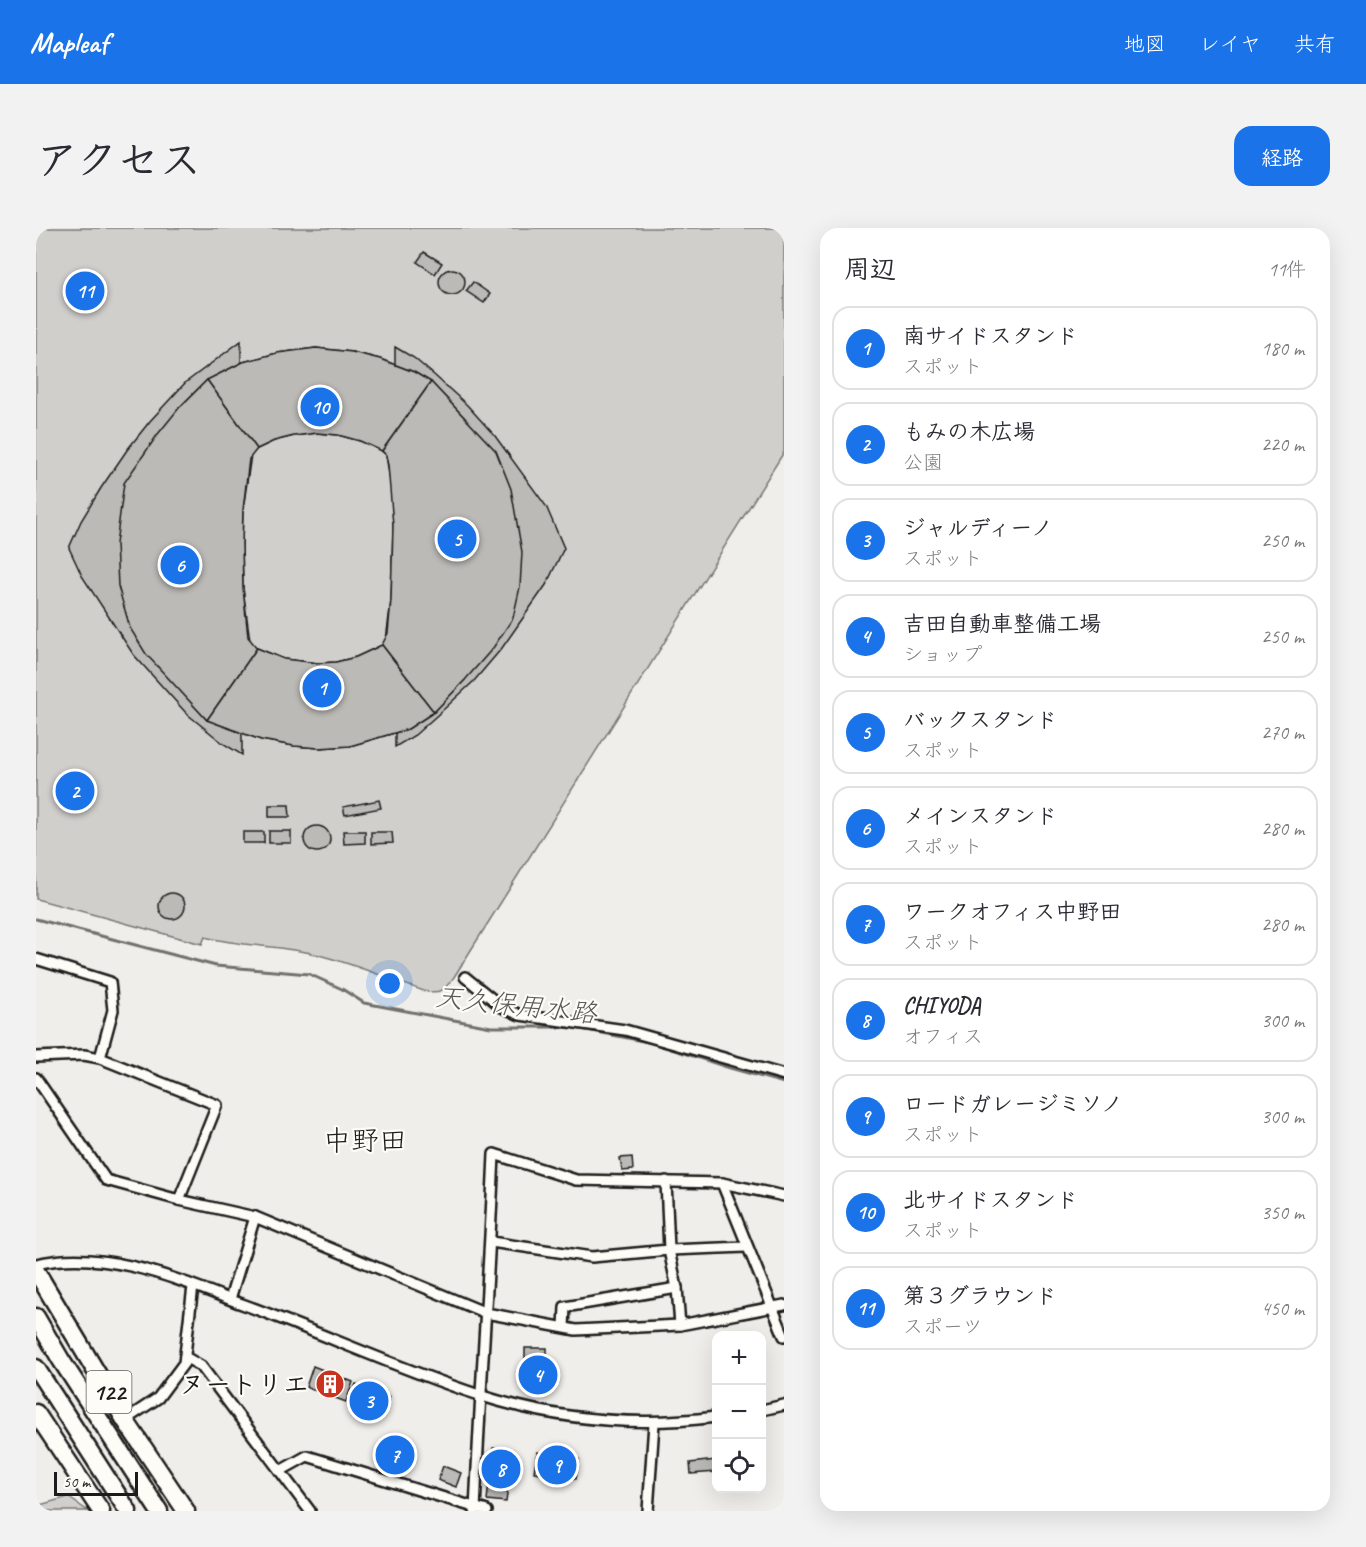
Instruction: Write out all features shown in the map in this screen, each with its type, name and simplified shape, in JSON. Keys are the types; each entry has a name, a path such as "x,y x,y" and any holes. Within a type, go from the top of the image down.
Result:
{"highway":[{"name":"122","path":"39,1266 125,1420 186,1511"},
{"path":"36,1317 61,1360 159,1511"},
{"path":"36,1368 128,1511"},
{"path":"39,1421 101,1511"}],"street":[{"path":"36,959 110,982 113,1010 100,1058"},
{"path":"465,977 502,1007 520,1015 625,1030 784,1075"},
{"path":"36,1057 84,1054 100,1058 217,1105 179,1200"},
{"path":"36,1078 106,1180 179,1200 255,1217 486,1312 576,1330 680,1325 784,1305"},
{"path":"475,1509 494,1154 576,1180 722,1183 784,1196"},
{"path":"666,1181 669,1250 677,1288 680,1325"},
{"path":"722,1183 784,1336"},
{"path":"230,1299 255,1217"},
{"path":"491,1242 592,1257 669,1250 746,1247"},
{"path":"39,1266 85,1260 155,1273 230,1299 480,1395 546,1413 580,1418 654,1423 712,1417"},
{"path":"125,1420 158,1398 184,1363 193,1286"},
{"path":"564,1327 565,1307 677,1288"},
{"path":"185,1356 201,1366 310,1511"},
{"path":"766,1409 784,1405"},
{"path":"648,1511 654,1423"},
{"path":"280,1472 307,1456 487,1511"}],"shaded area":[{"path":"36,228 781,228 784,234 784,452 454,977 442,990 424,991 345,963 305,952 205,937 202,944 36,899"},
{"path":"68,1497 88,1511 36,1511 36,1506"}],"building":[{"path":"424,252 442,263 435,274 417,262"},
{"path":"452,269 461,273 465,282 461,291 452,295 443,291 439,282 443,273"},
{"path":"473,282 490,294 484,303 466,291"},
{"path":"241,341 242,755 224,744 187,714 133,654 82,576 69,548 81,521 101,488 150,421 185,383"},
{"path":"395,347 414,358 434,375 467,405 495,436 546,506 564,548 546,585 502,648 474,681 415,735 395,747"},
{"path":"316,348 352,352 380,359 414,372 431,382 465,418 476,486 478,523 476,606 465,680 434,712 408,729 350,746 319,748 261,740 207,720 176,685 165,656 159,594 158,544 159,504 167,438 179,408 207,380 243,362 277,353","holes":["317,433 338,435 378,448 386,455 392,494 393,525 391,600 386,640 382,645 356,657 336,662 318,663 284,659 257,648 250,641 243,588 242,544 243,510 251,455 257,449 274,441 294,436"]},
{"path":"316,348 352,352 380,359 414,372 431,382 382,451 360,441 338,435 317,433 274,441 257,449 207,380 243,362 277,353"},
{"path":"207,380 257,449 249,459 242,544 243,588 248,637 257,648 207,720 146,654 130,628 118,586 116,544 124,483 158,434 179,408"},
{"path":"431,382 496,451 511,489 522,552 520,587 513,618 493,648 434,712 382,645 388,633 393,525 388,465 386,455 382,451"},
{"path":"382,645 434,712 408,729 350,746 319,748 261,740 207,720 257,648 284,659 318,663 336,662 356,657"},
{"path":"379,800 381,808 345,815 343,807"},
{"path":"269,805 289,805 290,817 269,817"},
{"path":"317,826 326,830 330,839 326,848 317,852 308,848 304,839 308,830"},
{"path":"269,831 291,831 291,843 269,843"},
{"path":"343,831 365,831 365,843 344,844"},
{"path":"243,832 264,832 264,843 243,843"},
{"path":"371,832 392,832 393,843 371,844"},
{"path":"172,893 181,897 185,906 181,915 172,919 163,915 159,906 163,897"},
{"path":"632,1157 633,1170 622,1171 620,1158"},
{"path":"525,1348 547,1348 547,1390 529,1390 529,1382 525,1382"},
{"name":"ヌートリエ","path":"313,1366 353,1382 346,1402 306,1387"},
{"path":"356,1384 390,1397 382,1418 348,1405"},
{"path":"380,1443 414,1453 410,1467 376,1457"},
{"path":"493,1448 513,1450 506,1502 487,1500"},
{"path":"537,1452 579,1459 576,1479 534,1472"},
{"path":"712,1460 712,1472 691,1474 690,1463"},
{"path":"443,1466 461,1473 456,1487 438,1480"}],"waterway":[{"name":"天久保用水路","path":"36,919 216,966 309,974 342,989 364,1003 491,1027 572,1027 653,1043 784,1083"}],"place":[{"name":"第３グラウンド","path":"85,291"},
{"name":"北サイドスタンド","path":"320,407"},
{"name":"バックスタンド","path":"457,539"},
{"name":"メインスタンド","path":"180,565"},
{"name":"南サイドスタンド","path":"322,688"},
{"name":"もみの木広場","path":"75,791"},
{"name":"吉田自動車整備工場","path":"538,1375"},
{"name":"ヌートリエ","path":"330,1384"},
{"name":"ジャルディーノ","path":"369,1401"},
{"name":"ワークオフィス中野田","path":"395,1455"},
{"name":"ロードガレージミソノ","path":"557,1465"},
{"name":"CHIYODA","path":"501,1469"}],"district":[{"name":"中野田","path":"365,1140"}]}
